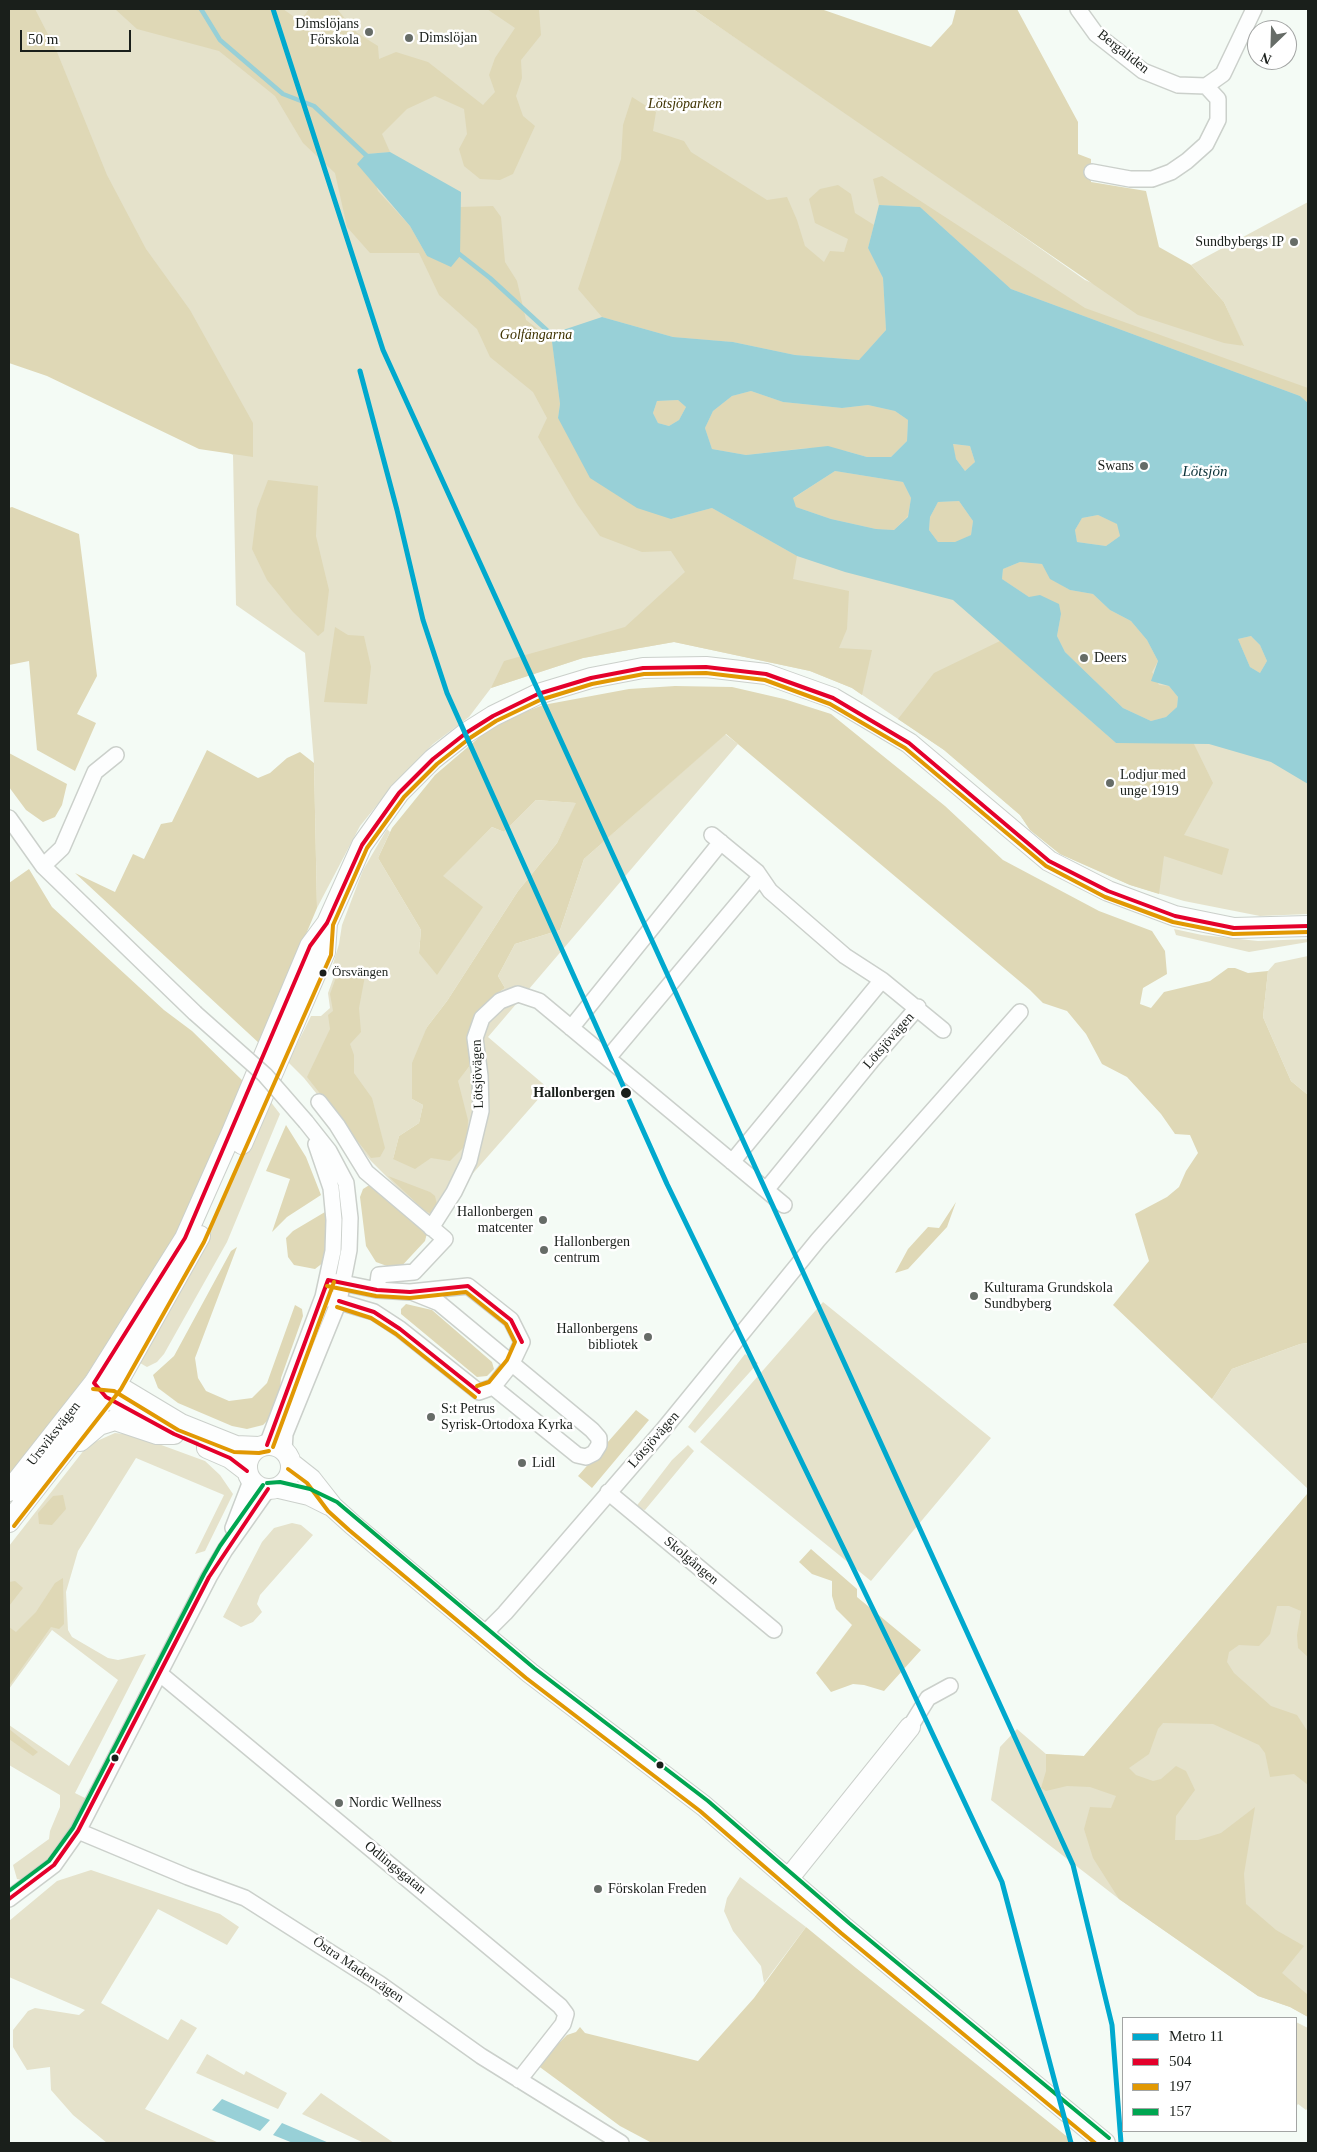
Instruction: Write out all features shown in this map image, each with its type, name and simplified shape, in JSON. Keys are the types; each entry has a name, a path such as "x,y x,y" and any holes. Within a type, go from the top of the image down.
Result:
{"street":[{"name":"Bergaliden","path":"1078,9 1096,34 1143,71 1178,85 1206,86"},
{"path":"1092,172 1130,179 1152,178 1171,172 1206,144 1218,120 1218,99 1206,86 1223,74 1254,9"},
{"name":"Ursviksvägen","path":"9,1522 34,1492 105,1388 185,1238 236,1123 310,946 327,923 362,846 399,793 433,759 466,733 492,716 538,694 590,678 644,668 706,667 766,674 833,698 909,743 1049,861 1108,891 1175,916 1234,928 1308,926"},
{"path":"43,866 62,848 95,772 116,755"},
{"path":"9,818 43,866 195,1013 265,1075 329,1151 346,1183 349,1250 339,1301 276,1452"},
{"name":"Lötsjövägen","path":"571,1028 716,838 760,877 770,891 845,956 882,980 943,1030"},
{"path":"608,1058 760,877"},
{"path":"732,1162 882,980"},
{"name":"Lötsjövägen","path":"431,1228 454,1192 469,1161 481,1110 480,1076 475,1038 482,1018 500,1001 518,994 539,1000 784,1205"},
{"name":"Lötsjövägen","path":"766,1190 873,1058 918,1008"},
{"name":"Lötsjövägen","path":"484,1634 505,1613 663,1430 818,1240 1020,1012"},
{"path":"319,1102 337,1125 366,1172 445,1238 414,1272 379,1275 377,1290"},
{"path":"261,1482 288,1480 276,1452 328,1280 333,1251 331,1188 322,1157 306,1122"},
{"path":"323,1297 374,1312 400,1329 479,1392 492,1388 512,1363 522,1342 511,1320 468,1286 410,1292 377,1290 328,1280"},
{"path":"410,1292 439,1303 592,1430 599,1438 599,1445 594,1453 586,1457 577,1455 492,1388"},
{"path":"105,1388 174,1434 230,1458 261,1482 309,1495 333,1507"},
{"path":"105,1388 181,1424 236,1446 276,1452 311,1479 333,1507 530,1673 704,1806 788,1879 1105,2143"},
{"name":"Ursviksvägen","path":"9,1491 105,1388"},
{"path":"34,1492 50,1480 83,1438 99,1425 115,1420 157,1434 174,1434"},
{"path":"261,1482 250,1456 276,1452"},
{"path":"9,1899 54,1865 78,1831 261,1482"},
{"name":"Skolgången","path":"608,1492 774,1630"},
{"name":"Odlingsgatan","path":"160,1674 560,2006 566,2014 563,2024 519,2080"},
{"path":"788,1879 910,1727 928,1698 950,1686"},
{"name":"Östra Madenvägen","path":"78,1831 188,1877 245,1898 380,1984 481,2056 620,2143"}],"green space":[{"name":"Golfängarna","path":"9,9 693,9 915,160 1085,280 1243,346 1224,302 1191,265 1308,202 1308,914 1260,916 1184,901 1130,885 1060,854 1030,830 1020,815 944,750 852,688 810,671 674,642 583,658 491,688 469,717 433,744 395,783 360,826 317,908 314,763 305,653 236,605 233,455 217,447"},
{"path":"9,9 35,9 57,52 107,175 146,249 190,310 253,423 253,457 199,449 47,376 9,363"},
{"path":"115,9 283,9 300,21 309,9 337,9 357,33 378,46 379,59 396,52 428,62 483,105 495,92 489,75 495,58 515,28 487,9 539,9 541,35 521,60 522,78 516,96 523,116 535,126 513,174 500,180 480,179 464,166 459,149 467,134 464,109 435,96 407,109 382,134 390,152 366,154 378,191 410,226 427,256 460,227 460,207 493,206 501,217 505,262 517,281 526,320 552,340 560,404 558,418 671,519 712,508 797,556 793,579 849,591 847,629 839,648 872,650 862,695 852,688 810,671 674,642 583,658 491,688 504,661 625,627 685,572 671,551 642,552 600,536 577,504 538,437 547,418 533,392 490,357 477,329 439,295 419,253 370,253 347,227 335,173 303,143 275,96 219,51 137,29"},
{"path":"693,9 821,9 931,47 952,24 956,9 1017,9 1078,122 1078,154 1091,159 1091,182 1146,191 1159,247 1191,265 1224,302 1244,346 1224,343 1138,315"},
{"path":"632,97 656,112 653,131 684,141 691,152 767,200 787,197 805,246 824,262 830,251 844,252 848,239 815,223 809,199 820,189 838,185 851,194 855,213 874,225 868,248 883,278 886,330 859,360 795,355 733,342 673,337 602,317 578,289 621,159 623,125"},
{"path":"882,176 1085,308 1308,388 1308,403 1300,396 1011,289 920,207 879,205 873,179"},
{"path":"751,391 783,402 842,408 868,405 895,411 908,420 907,441 891,457 867,457 846,451 807,448 746,455 712,449 705,428 713,411 732,396"},
{"path":"678,400 686,407 679,420 669,426 658,423 653,413 657,401"},
{"path":"952,444 970,446 975,462 965,471 956,459"},
{"path":"835,471 903,482 911,498 908,516 894,530 876,529 831,519 796,507 792,499"},
{"path":"268,480 318,486 316,536 329,590 324,631 318,636 293,612 267,580 252,549 257,509"},
{"path":"959,501 973,521 971,535 955,543 938,542 929,530 930,517 938,502"},
{"path":"12,507 79,534 97,676 77,714 96,723 75,771 37,750 29,661 9,665 9,508"},
{"path":"1098,515 1118,524 1120,536 1106,546 1077,542 1075,530 1082,518"},
{"path":"1020,562 1042,564 1051,579 1070,590 1093,594 1110,610 1131,621 1147,640 1158,661 1152,672 1159,685 1169,686 1178,697 1177,707 1166,717 1151,721 1123,708 1065,652 1057,636 1061,614 1029,597 1002,579 1003,569"},
{"path":"335,627 348,635 364,636 371,667 367,704 324,702"},
{"path":"1251,636 1260,645 1267,661 1260,673 1250,667 1238,639"},
{"path":"1000,641 1116,743 1193,742 1213,783 1184,835 1229,849 1222,875 1164,856 1159,894 1130,885 1060,854 1030,830 1020,815 944,750 898,719 934,673"},
{"path":"675,686 732,687 784,699 831,714 945,806 1003,860 1099,911 1152,931 1165,951 1167,974 1143,988 1140,1004 1151,1008 1164,992 1210,981 1228,968 1235,968 1248,973 1268,971 1263,1017 1291,1081 1308,1095 1308,1343 1300,1344 1232,1369 1212,1399 1113,1305 1149,1261 1135,1214 1167,1197 1179,1187 1186,1171 1198,1153 1190,1135 1175,1134 1161,1114 1127,1077 1102,1064 1086,1034 1067,1011 1043,1003 1030,990 726,734 584,859 560,930 515,944 498,976 505,988 491,998 478,1013 469,1037 469,1067 458,1081 468,1120 467,1144 450,1161 431,1158 415,1169 393,1159 399,1136 419,1123 423,1105 412,1099 412,1063 427,1027 447,1001 518,891 557,843 576,803 536,800 504,832 492,827 443,876 483,907 437,975 419,953 421,930 378,858 392,828 435,775 496,723 543,705 629,689"},
{"path":"725,734 738,744 488,1037 548,1088 431,1221 371,1161 304,1078 288,1062 311,1016 321,1016 330,1008 328,993 337,968 333,964 342,925 363,870 387,829 390,832 378,858 421,930 419,953 442,876 492,827 504,832 536,800 577,803 557,843 518,891 447,1001 427,1027 412,1099 423,1105 419,1123 399,1136 393,1159 469,1067 469,1037 478,1013 491,998 505,988 498,976 515,944 560,930 584,859"},
{"path":"207,750 258,778 270,773 287,758 300,752 314,763 317,908 260,1044 75,873 115,892 133,854 144,859 161,824 172,822"},
{"path":"9,753 67,784 62,805 55,817 43,822 26,810 9,787"},
{"path":"29,869 52,907 164,1010 192,1031 246,1084 215,1144 180,1229 52,1429 9,1482 9,883"},
{"path":"1174,929 1202,935 1258,941 1308,939 1308,942 1249,952 1176,935"},
{"path":"1308,956 1308,1095 1291,1081 1263,1017 1268,971 1275,963"},
{"path":"345,967 365,976 359,1008 361,1032 350,1044 354,1055 354,1073 372,1098 385,1148 380,1157 371,1158 307,1077 330,1029 328,1015 333,1011 330,994 339,969"},
{"path":"267,1097 280,1114 227,1242 164,1354 157,1362 147,1367 140,1363 202,1247"},
{"path":"286,1125 306,1157 321,1195 287,1217 272,1232 290,1179 266,1171"},
{"path":"388,1176 430,1192 435,1196 438,1208 432,1214 425,1211"},
{"path":"371,1184 428,1229 425,1241 398,1270 376,1262 366,1246 360,1197 363,1189"},
{"path":"956,1202 947,1227 908,1269 895,1273 908,1249 928,1227 939,1228"},
{"path":"325,1212 327,1234 324,1262 315,1269 294,1265 288,1257 286,1238 293,1231"},
{"path":"237,1247 195,1358 198,1378 206,1391 229,1401 252,1398 267,1383 295,1305 302,1309 303,1316 281,1378 279,1398 269,1419 263,1425 247,1429 232,1426 178,1403 158,1388 153,1375 174,1356 231,1251"},
{"path":"823,1302 991,1438 871,1581 700,1442"},
{"path":"406,1304 432,1310 492,1362 494,1369 487,1376 477,1377 401,1314 401,1309"},
{"path":"1308,1343 1308,1489 1212,1399 1232,1369 1300,1344"},
{"path":"745,1354 758,1363 695,1433 688,1427"},
{"path":"636,1410 649,1420 592,1488 578,1476"},
{"path":"115,1433 134,1435 205,1461 220,1475 233,1494 205,1551 195,1554 224,1495 136,1458 78,1551 66,1592 68,1630 72,1637 108,1658 118,1660 146,1654 75,1793 87,1799 54,1854 23,1880 17,1879 13,1865 49,1839 50,1831 60,1807 60,1795 9,1765 9,1725 69,1766 118,1680 52,1630 9,1689 9,1546 88,1445"},
{"path":"688,1445 694,1451 645,1510 635,1508 672,1460"},
{"path":"1308,1493 1308,2017 1290,2007 1258,1996 1119,1899 991,1800 1000,1747 1017,1729 1046,1754 1084,1756"},
{"path":"1308,1493 1308,1657 1298,1648 1297,1635 1301,1611 1289,1606 1277,1606 1270,1634 1259,1646 1239,1645 1229,1652 1227,1662 1234,1673 1271,1706 1297,1715 1308,1732 1308,1785 1294,1774 1270,1777 1265,1753 1259,1745 1213,1724 1163,1723 1158,1729 1149,1754 1129,1768 1136,1775 1153,1781 1161,1779 1176,1766 1186,1771 1195,1790 1176,1816 1175,1840 1198,1840 1221,1833 1255,1807 1244,1874 1246,1904 1276,1930 1304,1946 1282,1973 1308,1995 1308,2017 1290,2007 1258,1996 1119,1899 1093,1858 1084,1829 1090,1807 1111,1808 1116,1796 1090,1787 1067,1786 1046,1791 1041,1788 1046,1771 1046,1754 1084,1756"},
{"path":"63,1495 66,1509 52,1525 39,1524 38,1513 53,1496"},
{"path":"292,1523 301,1525 313,1535 260,1595 257,1604 262,1612 253,1622 241,1627 223,1617 262,1542 274,1528"},
{"path":"811,1549 857,1589 857,1597 921,1650 884,1691 853,1684 831,1692 816,1673 852,1625 836,1609 832,1596 832,1581 812,1574 799,1562"},
{"path":"63,1578 64,1624 59,1629 51,1627 9,1686 9,1627 16,1632 36,1612 55,1583"},
{"path":"15,1581 23,1588 9,1606 9,1582"},
{"path":"9,1729 38,1752 33,1756 9,1739"},
{"path":"91,1870 220,1914 239,1927 227,1945 158,1909 101,2003 168,2040 181,2019 197,2028 145,2109 219,2143 107,2143 73,2115 51,2090 50,2067 27,2070 13,2047 13,2030 28,2011 35,2008 79,2015 85,2010 9,1977 9,1921 57,1881"},
{"path":"740,1877 806,1927 764,1983 761,1966 733,1931 724,1911 727,1898"},
{"path":"806,1927 1075,2143 652,2143 620,2126 537,2065 567,2035 576,2032 580,2027 585,2033 698,2061 754,1998"},
{"path":"1297,2022 1308,2028 1308,2108 1306,2110 1298,2104 1297,2106"},
{"path":"207,2054 244,2075 246,2071 287,2093 278,2109 196,2073"},
{"path":"321,2093 394,2143 364,2143 302,2114"}],"water":[{"path":"390,152 461,192 460,256 451,267 427,256 410,226 357,164 366,154"},
{"name":"Lötsjön","path":"879,205 920,207 1011,289 1300,396 1308,403 1308,784 1271,762 1209,744 1116,743 953,600 845,572 797,556 712,508 671,519 637,508 590,478 558,418 560,404 551,334 602,317 673,337 733,342 795,355 859,360 886,330 883,278 868,248","holes":["751,391 783,402 842,408 868,405 895,411 908,420 907,441 891,457 867,457 828,446 746,455 712,449 705,428 713,411 732,396","678,400 686,407 679,420 669,426 658,423 653,413 657,401","953,444 970,446 975,462 965,471 956,459","835,471 903,482 911,498 908,517 894,530 876,529 831,519 796,507 793,498","959,501 973,521 971,535 955,542 938,542 929,530 930,517 938,502","1098,515 1117,524 1120,536 1106,546 1077,542 1075,530 1082,518","1020,562 1042,564 1050,579 1070,590 1093,594 1110,610 1131,621 1147,640 1158,661 1151,681 1169,686 1178,697 1177,707 1166,717 1151,721 1123,708 1065,652 1057,636 1061,614 1059,604 1040,595 1029,597 1002,579 1003,569","1251,636 1260,645 1267,661 1260,673 1250,667 1238,639"]},
{"path":"222,2099 270,2120 260,2131 212,2110"},
{"path":"282,2123 329,2143 293,2143 273,2135"}],"waterway":[{"path":"201,9 220,40 283,94 314,106 369,158"},
{"path":"458,253 490,278 551,334"}],"metro line":[{"name":"11","path":"273,9 383,350 1073,1865 1112,2025 1121,2143"},
{"name":"11","path":"360,371 397,510 423,620 447,693 667,1184 904,1673 1002,1882 1071,2143"}],"transit line":[{"name":"504","path":"247,1471 230,1458 174,1434 106,1397 94,1383 185,1238 310,946 327,923 362,845 399,793 433,759 466,733 493,716 538,694 591,678 643,668 706,667 766,674 833,698 909,743 1049,861 1108,891 1175,916 1234,928 1308,926"},
{"name":"197","path":"14,1526 121,1389 204,1242 331,955 333,925 367,848 404,797 437,764 470,738 496,721 540,700 592,684 644,674 706,673 765,680 830,704 905,748 1046,866 1105,897 1173,922 1233,934 1308,932"},
{"name":"504","path":"328,1280 377,1290 410,1292 468,1286 511,1320 522,1342"},
{"name":"504","path":"267,1445 328,1280"},
{"name":"197","path":"273,1447 334,1282"},
{"name":"197","path":"327,1286 376,1296 410,1298 466,1292 506,1324 515,1342 507,1360 489,1382 477,1386"},
{"name":"504","path":"339,1301 374,1312 400,1329 479,1392"},
{"name":"197","path":"337,1307 371,1318 396,1334 475,1397"},
{"name":"197","path":"93,1389 114,1391 178,1430 234,1452 259,1453 269,1451"},
{"name":"197","path":"288,1469 307,1483 328,1511 349,1530 526,1678 700,1811 841,1933 1095,2143"},
{"name":"157","path":"267,1483 280,1482 310,1489 337,1502 534,1668 708,1801 849,1923 1109,2138"},
{"name":"157","path":"9,1891 49,1861 73,1828 204,1574 220,1546 263,1485"},
{"name":"504","path":"9,1899 54,1865 78,1831 209,1577 268,1489"}],"place":[{"name":"Dimslöjans Förskola","path":"369,32"},
{"name":"Dimslöjan","path":"409,38"},
{"name":"Sundbybergs IP","path":"1294,242"},
{"name":"Swans","path":"1144,466"},
{"name":"Deers","path":"1084,658"},
{"name":"Lodjur med unge 1919","path":"1110,783"},
{"name":"Örsvängen","path":"323,973"},
{"name":"Hallonbergen","path":"626,1093"},
{"name":"Hallonbergen matcenter","path":"543,1220"},
{"name":"Hallonbergen centrum","path":"544,1250"},
{"name":"Kulturama Grundskola Sundbyberg","path":"974,1296"},
{"name":"Hallonbergens bibliotek","path":"648,1337"},
{"name":"S:t Petrus Syrisk-Ortodoxa Kyrka","path":"431,1417"},
{"name":"Lidl","path":"522,1463"},
{"name":"Nordic Wellness","path":"339,1803"},
{"name":"Förskolan Freden","path":"598,1889"}],"park label":[{"name":"Lötsjöparken","path":"685,104"}]}
